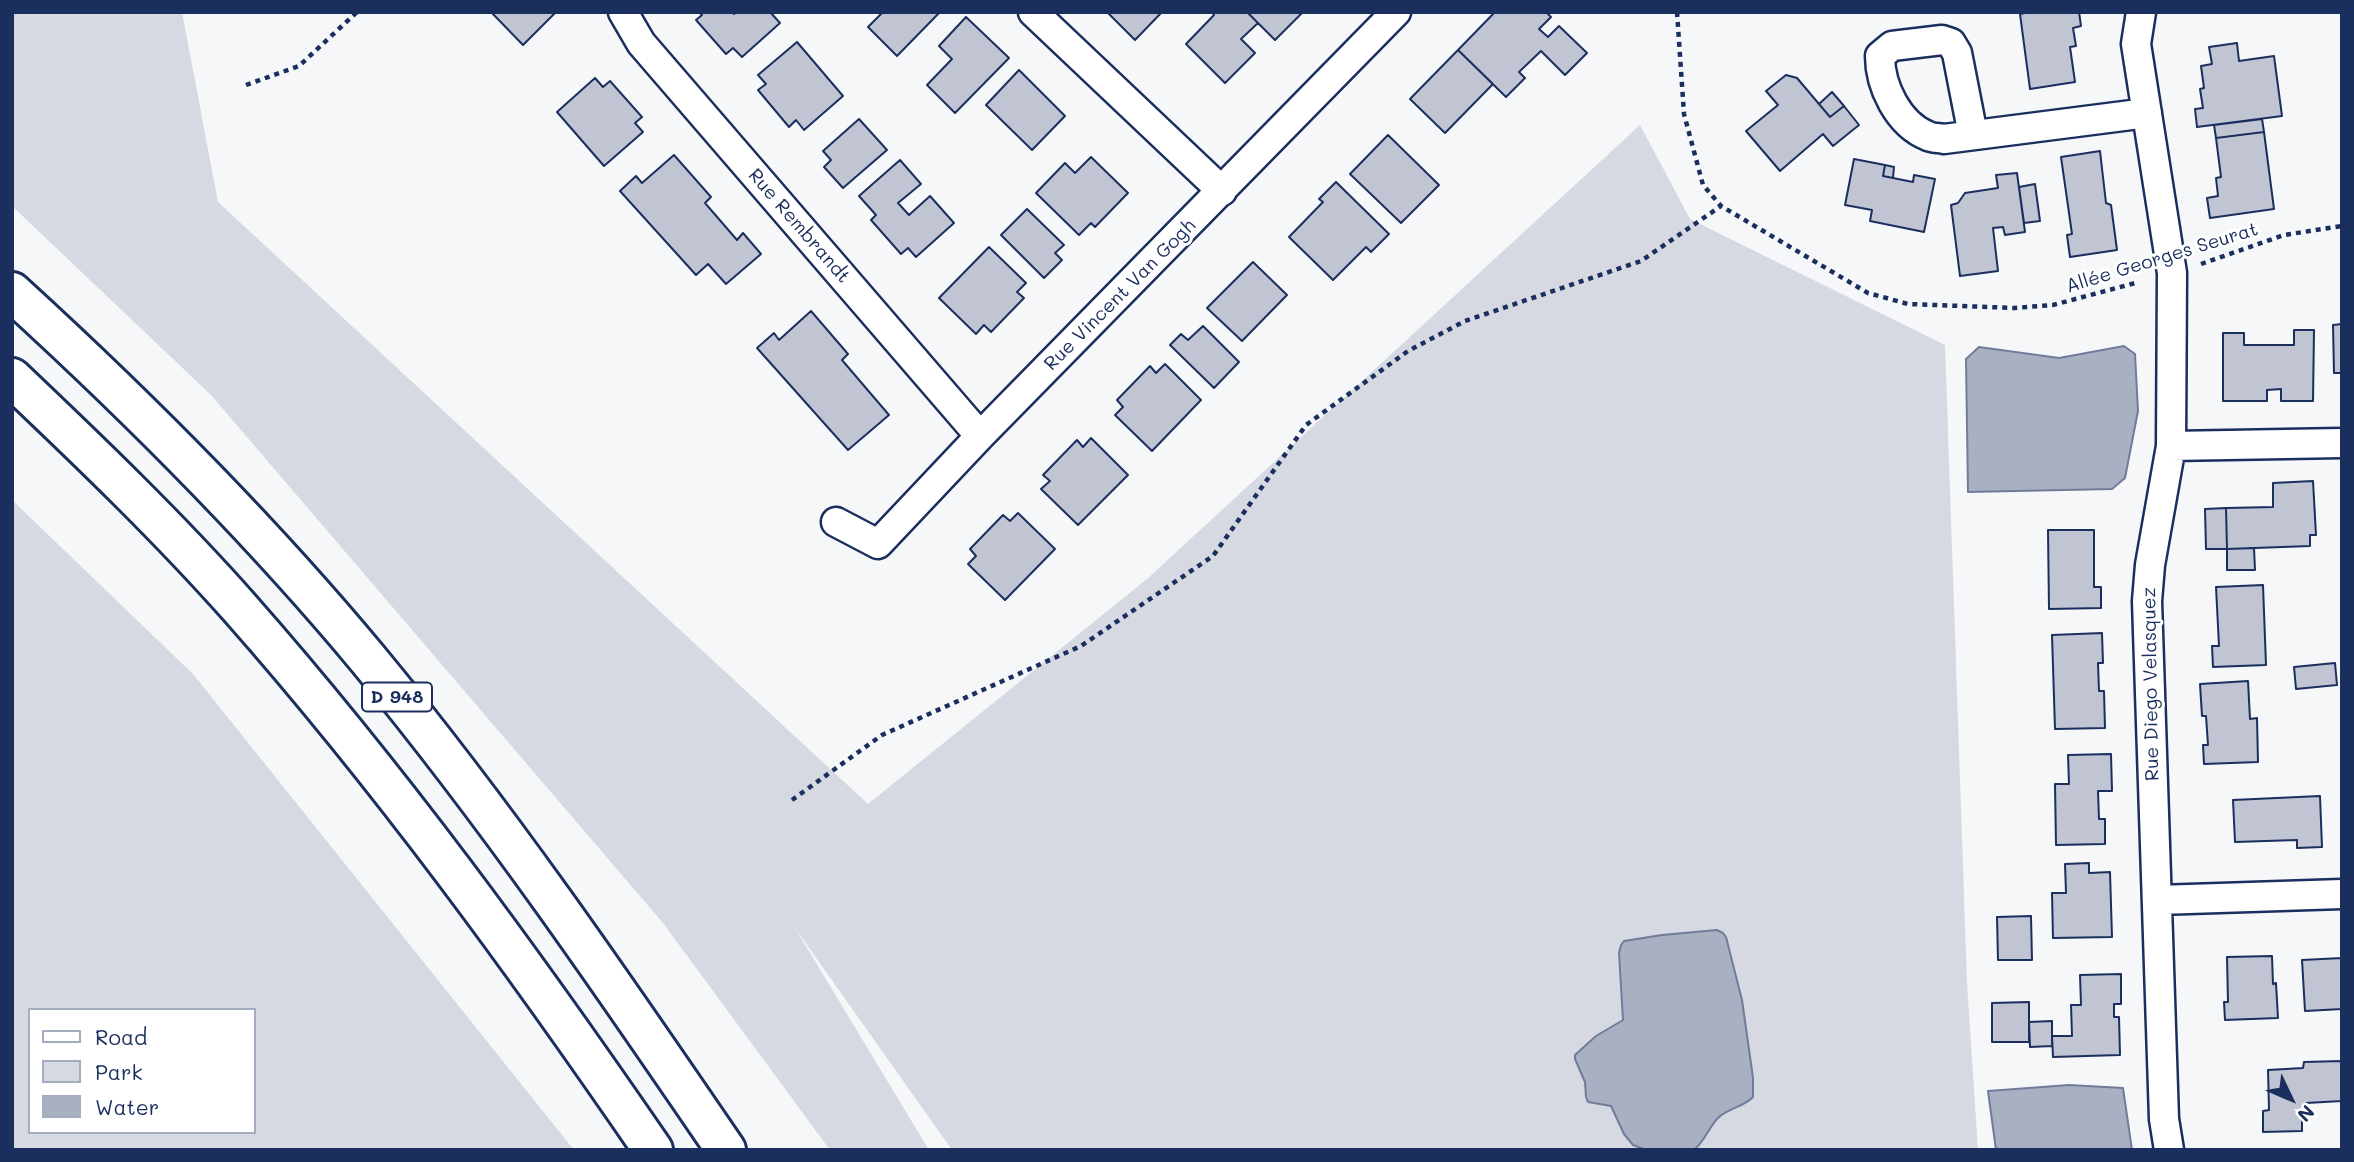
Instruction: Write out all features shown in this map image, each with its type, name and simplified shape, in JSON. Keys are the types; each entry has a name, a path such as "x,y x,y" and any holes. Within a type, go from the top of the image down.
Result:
{"highway":[{"name":"D 948","path":"12,292 187,458 368,659 498,827 618,992 726,1150"},
{"name":"D 948","path":"12,378 163,525 239,607 324,706 406,808 522,963 653,1150"}],"street":[{"name":"Rue Rembrandt","path":"623,12 641,43 980,436"},
{"path":"1033,12 1222,191"},
{"name":"Rue Vincent Van Gogh","path":"836,522 878,544 980,436 1396,12"},
{"name":"Rue Diego Velasquez","path":"2141,12 2136,44 2172,273 2171,446 2150,565 2147,601 2165,1119 2169,1150"},
{"path":"1973,135 2147,113"},
{"path":"2171,446 2342,443"},
{"path":"2158,900 2342,894"}],"path":[{"path":"246,85 299,66 357,12"},
{"path":"792,800 882,735 1082,646 1213,556 1306,425 1408,351 1465,321 1641,261 1721,206 1703,185 1684,114 1676,12"},
{"name":"Allée Georges Seurat","path":"1721,206 1867,293 1908,304 2014,308 2053,305 2172,273 2284,235 2342,226"}],"green space":[{"path":"12,12 182,12 218,202 868,804 1147,579 1640,125 1690,219 1945,345 1967,983 1978,1150 952,1150 795,928 929,1150 830,1150 663,923 211,395 12,206"},
{"path":"12,500 193,674 574,1150 12,1150"}],"water":[{"path":"2124,346 2135,354 2138,411 2125,478 2112,489 1968,492 1966,359 1979,347 2059,358"},
{"path":"1717,930 1726,937 1742,1000 1753,1078 1753,1097 1718,1118 1694,1150 1646,1150 1633,1145 1624,1134 1611,1106 1588,1102 1585,1082 1575,1055 1596,1036 1623,1020 1619,953 1624,941"},
{"path":"2069,1085 2123,1088 2132,1150 1996,1150 1988,1091"}],"building":[{"path":"491,12 556,12 523,45"},
{"path":"699,12 770,12 780,23 742,57 733,48 726,54 696,20 702,15"},
{"path":"883,12 940,12 897,56 868,27"},
{"path":"1107,12 1162,12 1135,40"},
{"path":"1212,12 1247,12 1258,23 1241,39 1255,53 1225,83 1186,44 1214,15"},
{"path":"1247,12 1303,12 1275,40"},
{"path":"1495,12 1546,12 1551,17 1539,29 1548,37 1559,26 1587,53 1565,75 1541,51 1519,72 1525,78 1506,97 1458,50"},
{"path":"2079,12 2081,26 2073,28 2076,46 2070,47 2075,82 2030,89 2020,14"},
{"path":"966,17 1009,58 955,113 927,85 952,59 939,46"},
{"path":"797,42 843,96 804,130 796,120 789,127 758,90 766,84 758,75"},
{"path":"2237,43 2239,61 2274,56 2282,116 2197,127 2195,109 2203,108 2201,66 2212,64 2209,47"},
{"path":"1458,50 1493,84 1445,133 1410,99"},
{"path":"1019,70 1065,116 1032,150 986,105"},
{"path":"1786,75 1797,78 1830,117 1844,106 1859,125 1833,146 1823,134 1780,171 1746,131 1778,105 1766,91"},
{"path":"595,78 603,87 610,81 642,117 635,123 643,132 604,166 557,112"},
{"path":"1832,92 1844,106 1830,117 1819,104"},
{"path":"859,119 887,150 843,188 824,167 831,160 823,151"},
{"path":"2262,119 2264,132 2216,138 2214,125"},
{"path":"2264,132 2274,209 2210,218 2207,198 2218,196 2216,178 2221,177 2216,138"},
{"path":"1388,135 1439,185 1401,223 1350,174"},
{"path":"2100,151 2106,203 2111,205 2117,250 2070,257 2067,235 2072,234 2061,157"},
{"path":"674,155 711,197 705,203 737,240 743,233 761,254 726,284 708,264 696,275 620,191 636,176 642,183"},
{"path":"1091,157 1128,193 1095,227 1091,223 1079,235 1036,193 1065,163 1075,173"},
{"path":"1854,159 1885,165 1883,176 1913,182 1914,175 1935,179 1924,232 1870,221 1872,210 1845,205"},
{"path":"900,160 921,184 898,203 909,215 930,196 954,223 916,257 908,248 901,254 871,220 876,215 859,196"},
{"path":"1885,165 1894,167 1893,178 1883,176"},
{"path":"2017,173 2025,232 2005,235 2003,227 1993,228 1998,271 1960,276 1951,205 1958,203 1965,193 1998,188 1996,175"},
{"path":"1336,182 1389,234 1371,252 1366,247 1333,280 1289,237 1323,202 1319,199"},
{"path":"2035,184 2040,221 2024,223 2019,187"},
{"path":"1027,209 1064,245 1055,253 1062,260 1044,278 1001,235"},
{"path":"989,247 1026,283 1017,292 1024,298 991,332 984,325 976,334 939,298"},
{"path":"1253,262 1287,295 1242,341 1207,308"},
{"path":"811,311 848,354 842,360 889,415 848,450 757,348 774,333 779,340"},
{"path":"2342,324 2342,373 2334,373 2333,325"},
{"path":"1203,326 1239,362 1214,388 1170,345 1181,334 1188,340"},
{"path":"2294,330 2314,330 2313,401 2281,401 2281,389 2267,390 2267,401 2223,401 2223,333 2244,333 2244,345 2294,345"},
{"path":"1165,364 1201,400 1152,451 1115,415 1123,407 1117,400 1150,366 1156,373"},
{"path":"1091,438 1128,475 1078,525 1041,489 1050,481 1043,475 1077,440 1083,447"},
{"path":"2313,481 2316,535 2310,535 2310,546 2227,549 2226,508 2273,507 2273,483"},
{"path":"2226,508 2227,549 2206,549 2205,509"},
{"path":"1018,513 1055,549 1005,600 968,564 976,556 970,549 1003,515 1010,521"},
{"path":"2048,530 2094,530 2094,587 2101,587 2101,608 2049,609"},
{"path":"2254,548 2255,570 2227,570 2227,549"},
{"path":"2263,585 2266,665 2213,667 2212,646 2219,646 2216,587"},
{"path":"2102,633 2103,663 2098,663 2099,691 2104,691 2105,728 2055,729 2052,635"},
{"path":"2335,663 2337,685 2296,689 2294,667"},
{"path":"2248,681 2250,719 2257,718 2258,762 2204,764 2203,745 2208,745 2206,716 2202,716 2200,684"},
{"path":"2111,754 2112,791 2098,791 2099,819 2105,819 2105,844 2056,845 2055,784 2069,784 2068,755"},
{"path":"2320,796 2322,847 2297,848 2297,840 2235,842 2233,800"},
{"path":"2089,863 2089,873 2110,872 2112,937 2053,938 2052,893 2066,893 2065,864"},
{"path":"2031,916 2032,960 1998,960 1997,917"},
{"path":"2272,956 2278,1018 2225,1020 2224,1002 2228,1002 2227,957"},
{"path":"2342,958 2342,1009 2305,1011 2302,960"},
{"path":"2121,974 2121,1004 2114,1004 2114,1017 2119,1017 2120,1055 2053,1057 2052,1036 2072,1036 2071,1005 2081,1005 2080,975"},
{"path":"2029,1002 2029,1042 1992,1042 1992,1003"},
{"path":"2052,1021 2052,1046 2030,1047 2029,1022"},
{"path":"2342,1061 2342,1101 2306,1103 2306,1109 2302,1109 2302,1131 2263,1132 2263,1111 2269,1110 2268,1070 2303,1068 2304,1062"}]}
